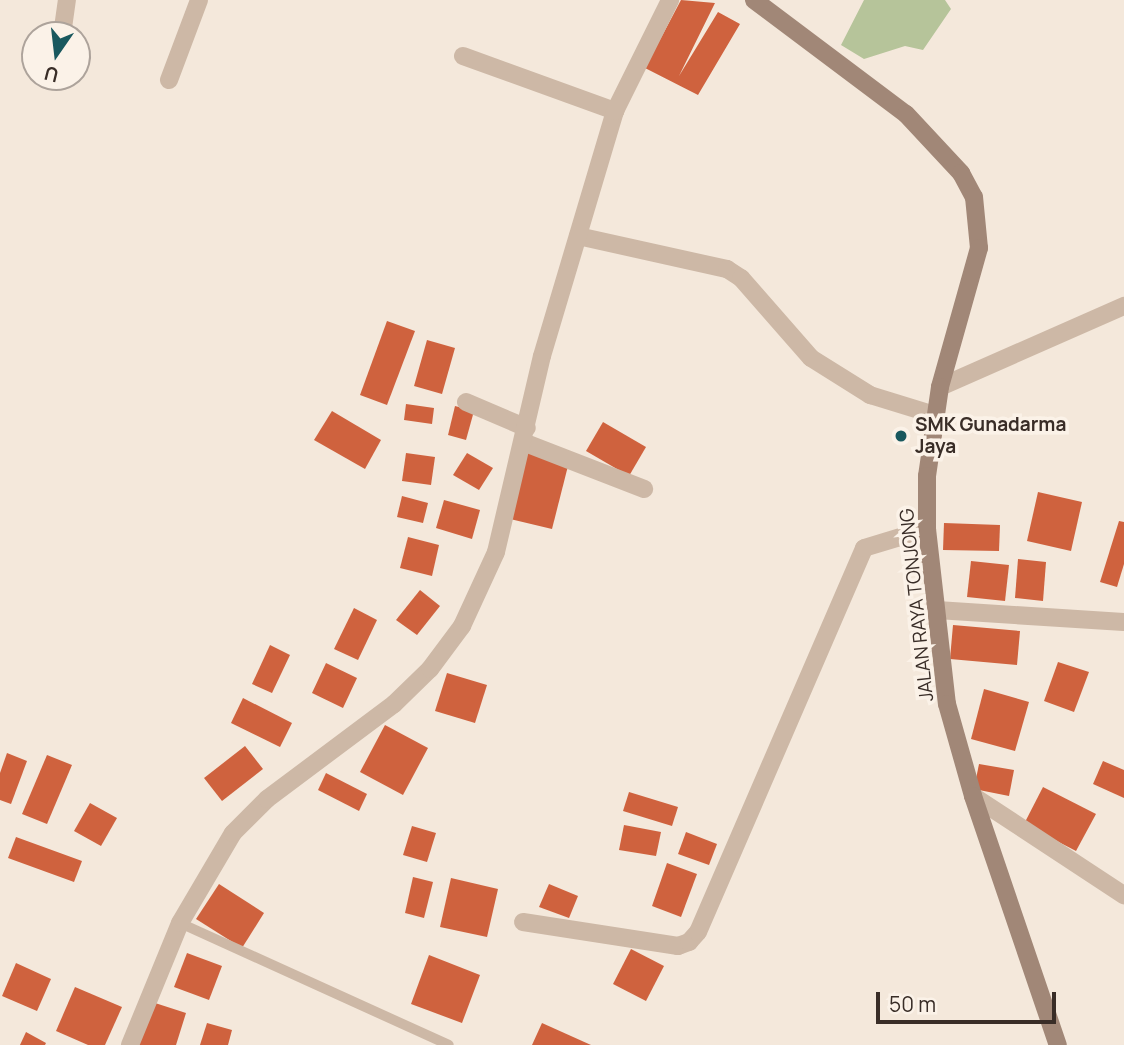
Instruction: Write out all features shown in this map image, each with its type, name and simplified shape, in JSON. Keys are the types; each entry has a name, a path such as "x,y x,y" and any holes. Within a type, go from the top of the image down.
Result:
{"main road":[{"name":"JALAN RAYA TONJONG","path":"754,0 906,114 961,173 974,197 979,248 934,415 927,477 927,529 947,704 973,796 1058,1045"}],"street":[{"path":"64,21 67,0"},
{"path":"169,80 199,0"},
{"path":"130,1045 180,923 233,832 267,799 394,704 430,668 462,626 496,552 542,356 615,111 670,0"},
{"path":"463,56 615,111"},
{"path":"578,236 727,269 741,278 811,358 870,394 934,415"},
{"path":"940,387 1124,306"},
{"path":"466,402 525,435 644,489"},
{"path":"523,922 678,946 689,942 698,932 864,548 927,529"},
{"path":"937,610 1124,622"},
{"path":"973,796 1122,889"}],"lane":[{"path":"180,923 449,1045"}],"green space":[{"path":"864,0 945,0 951,9 923,50 905,46 864,59 841,45"}],"building":[{"path":"681,0 715,3 679,76 718,12 740,24 698,95 645,68"},
{"path":"387,321 415,331 387,405 360,395"},
{"path":"427,340 455,348 442,394 414,386"},
{"path":"406,404 434,408 432,424 404,420"},
{"path":"455,406 474,411 466,440 448,435"},
{"path":"332,411 381,440 365,469 314,440"},
{"path":"603,422 646,447 629,476 586,451"},
{"path":"523,451 569,462 552,529 506,518"},
{"path":"406,453 435,457 431,485 402,481"},
{"path":"467,453 493,468 479,490 453,475"},
{"path":"1038,492 1082,502 1071,551 1027,541"},
{"path":"402,496 428,503 423,523 397,517"},
{"path":"444,500 480,510 472,539 436,528"},
{"path":"1119,521 1124,522 1124,564 1117,587 1100,582"},
{"path":"944,523 1000,525 999,551 943,550"},
{"path":"408,537 439,545 432,576 400,568"},
{"path":"1018,559 1046,562 1043,601 1015,598"},
{"path":"971,561 1009,565 1005,601 967,597"},
{"path":"420,590 440,606 417,635 396,620"},
{"path":"354,608 377,620 358,660 334,649"},
{"path":"953,625 1020,631 1017,665 950,659"},
{"path":"270,645 290,655 272,693 252,684"},
{"path":"1058,662 1089,672 1074,712 1044,701"},
{"path":"326,663 357,678 343,708 312,693"},
{"path":"447,673 487,685 475,723 435,711"},
{"path":"984,689 1029,702 1015,751 971,739"},
{"path":"243,698 292,723 280,747 231,723"},
{"path":"385,725 428,748 403,795 360,772"},
{"path":"245,746 263,769 222,801 204,778"},
{"path":"7,753 27,761 11,804 0,800 0,773"},
{"path":"47,755 72,765 47,824 22,814"},
{"path":"1103,761 1124,770 1124,798 1093,784"},
{"path":"979,764 1014,770 1009,796 974,789"},
{"path":"326,773 367,794 359,811 318,790"},
{"path":"1043,787 1096,814 1076,851 1024,824"},
{"path":"629,792 678,807 672,826 623,811"},
{"path":"90,803 117,818 101,846 74,831"},
{"path":"624,825 661,832 656,856 619,850"},
{"path":"412,826 436,833 427,862 403,855"},
{"path":"686,832 717,844 709,865 678,854"},
{"path":"16,837 82,861 74,882 8,858"},
{"path":"667,863 697,874 681,917 652,906"},
{"path":"413,877 433,882 424,918 405,913"},
{"path":"451,878 498,889 487,937 440,927"},
{"path":"219,884 264,913 242,948 196,919"},
{"path":"549,884 578,896 569,918 539,907"},
{"path":"631,949 664,966 646,1001 613,984"},
{"path":"187,953 222,966 209,1000 174,987"},
{"path":"429,955 480,975 462,1023 411,1004"},
{"path":"16,963 51,979 37,1011 2,996"},
{"path":"75,987 122,1007 105,1045 88,1045 56,1031"},
{"path":"152,1002 186,1013 176,1045 139,1045"},
{"path":"207,1023 232,1030 228,1045 200,1045"},
{"path":"542,1023 591,1045 532,1045"},
{"path":"26,1032 46,1043 45,1045 20,1045"}],"place":[{"name":"SMK Gunadarma Jaya","path":"901,436"}]}
